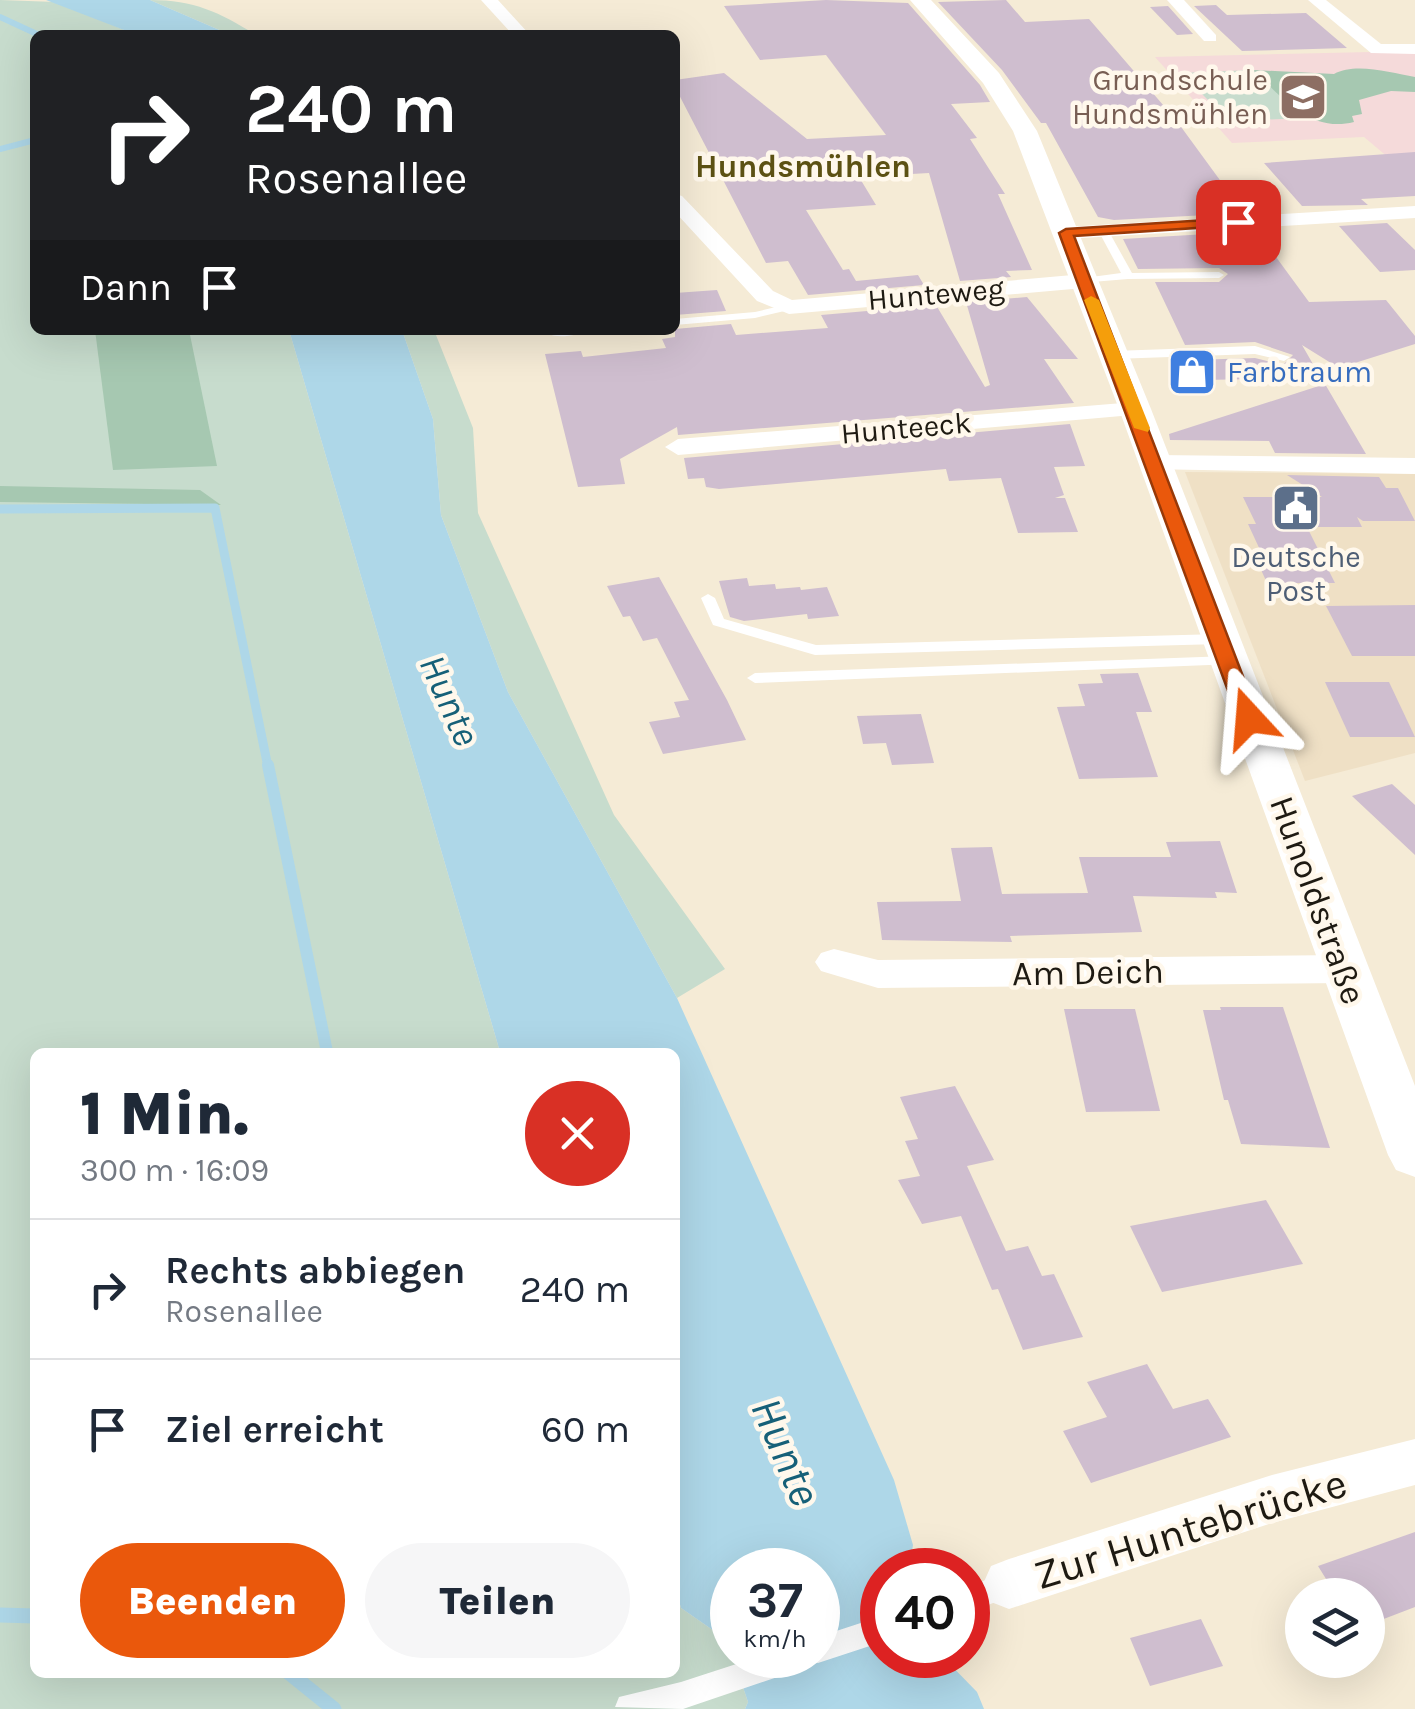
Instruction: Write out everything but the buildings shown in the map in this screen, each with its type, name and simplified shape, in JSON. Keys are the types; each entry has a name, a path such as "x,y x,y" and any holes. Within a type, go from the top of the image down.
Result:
{"street":[{"path":"489,0 517,30"},
{"name":"Hunoldstraße","path":"920,0 1010,101 1135,410 1415,1155"},
{"path":"1175,0 1210,38"},
{"path":"1316,0 1377,49 1415,49"},
{"path":"680,205 764,296 788,307"},
{"path":"1066,233 1415,212"},
{"name":"Hunteweg","path":"788,307 1084,281"},
{"name":"Hunteeck","path":"678,447 1135,410"},
{"path":"1155,464 1415,466"},
{"name":"Am Deich","path":"834,962 878,974 1343,969"},
{"name":"Zur Huntebrücke","path":"990,1591 1272,1499 1415,1462"}],"lane":[{"path":"1102,230 1128,276"},
{"path":"1084,281 1128,276 1219,276"},
{"name":"Hunteweg","path":"680,321 788,307"},
{"path":"1113,355 1255,350 1284,357"},
{"path":"708,598 718,622 815,650 1225,650"},
{"path":"755,678 1225,650"},
{"path":"629,1707 681,1696 735,1678"}],"shaded area":[{"name":"Grundschule Hundsmühlen","path":"1415,51 1415,180 1364,137 1232,143 1155,57"},
{"path":"1185,472 1415,474 1415,753 1305,781"}],"green space":[{"path":"0,0 56,2 125,30 30,30 30,335 290,335 499,1048 30,1048 30,1678 680,1678 680,1605 710,1628 710,1678 740,1678 748,1702 745,1709 0,1709"},
{"path":"150,0 206,9 247,30 219,30"},
{"path":"1353,69 1374,70 1415,77 1415,92 1391,91 1359,100 1362,114 1352,116 1354,122 1338,124 1298,111 1253,70 1334,74"},
{"path":"1253,70 1305,118 1229,121 1181,73"},
{"path":"96,335 190,335 217,466 113,470"},
{"path":"404,335 436,335 473,428 478,513 614,815 725,969 677,998 508,692 441,515 433,419"},
{"path":"0,486 200,490 221,505 0,502"}],"water":[{"path":"46,0 150,0 219,30 124,30"},
{"name":"Hunte","path":"290,335 404,335 433,419 441,515 508,692 677,998 894,1480 913,1548 860,1548 860,1678 963,1678 977,1692 984,1709 745,1709 748,1702 740,1678 840,1678 840,1548 710,1548 710,1628 680,1605 680,1048 499,1048"}],"waterway":[{"path":"0,17 30,31"},
{"path":"0,149 30,141"},
{"path":"0,509 215,508 268,767"},
{"path":"268,765 326,1048"},
{"path":"0,1615 30,1616"},
{"path":"295,1678 334,1709"}],"slow traffic":[{"path":"1091,300 1142,428"}],"place":[{"name":"Grundschule Hundsmühlen","path":"1303,97"},
{"name":"Farbtraum","path":"1192,372"},
{"name":"Deutsche Post","path":"1296,508"}],"district":[{"name":"Hundsmühlen","path":"803,166"}],"route":[{"path":"1238,222 1066,233 1249,718"}]}
